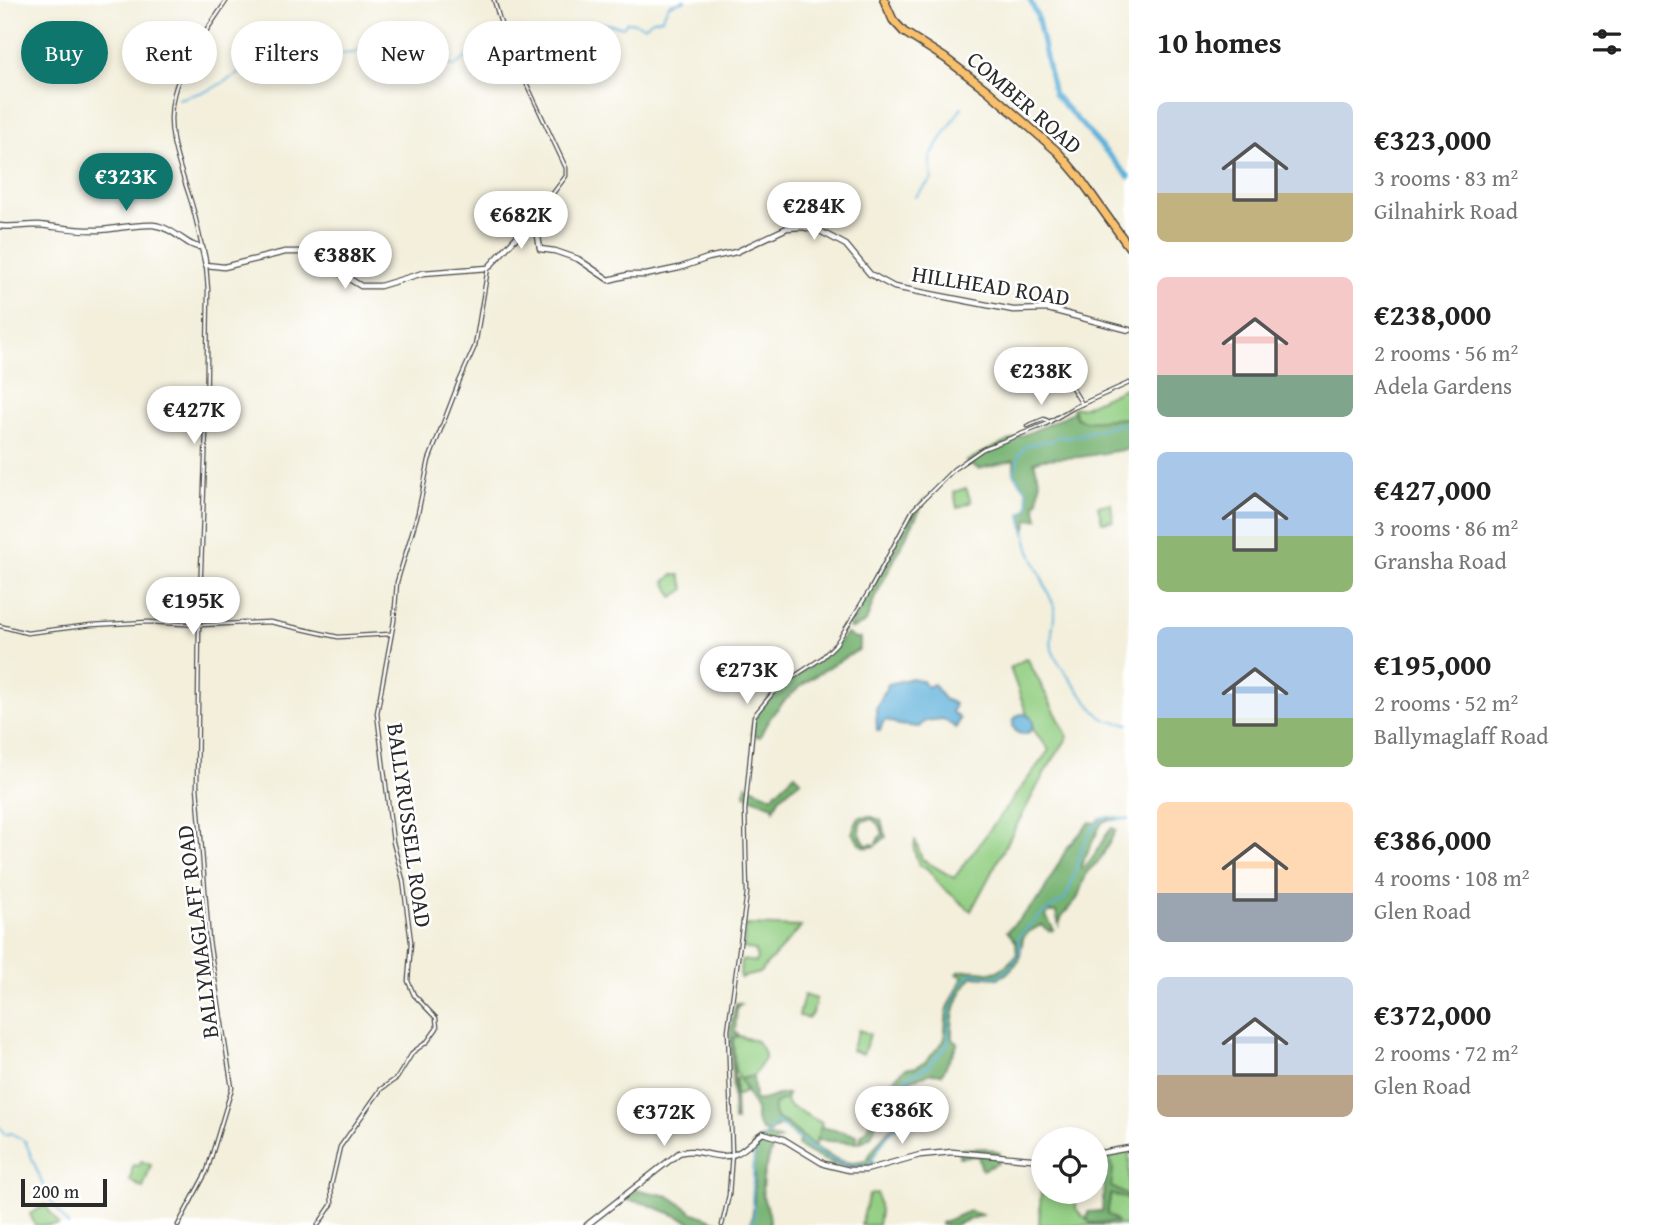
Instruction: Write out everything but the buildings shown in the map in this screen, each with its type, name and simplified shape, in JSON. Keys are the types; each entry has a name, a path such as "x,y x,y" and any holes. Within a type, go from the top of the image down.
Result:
{"highway":[{"name":"COMBER ROAD","path":"884,0 894,20 904,32 979,84 1058,152 1096,199 1129,247"}],"street":[{"path":"227,0 193,53 175,89 173,102 173,147 191,202 206,265 224,267 285,252 299,252 312,256 361,286 371,287 414,274 488,268 536,217 567,174 565,164 505,38 494,0"},
{"name":"HILLHEAD ROAD","path":"536,217 540,249 578,259 609,280 679,268 736,252 787,228 803,228 820,231 840,241 870,274 894,287 1013,310 1048,309 1129,330"},
{"path":"0,226 101,230 153,225 172,230 195,247 202,247"},
{"name":"BALLYMAGLAFF ROAD","path":"178,1225 207,1171 232,1088 210,948 198,802 199,625 206,430 206,265"},
{"name":"BALLYRUSSELL ROAD","path":"318,1225 332,1204 331,1186 340,1147 381,1089 397,1077 413,1052 427,1042 437,1028 436,1018 414,995 408,981 411,948 408,919 393,842 377,713 384,687 397,582 418,513 429,460 458,382 475,346 488,268"},
{"path":"1041,364 1064,351"},
{"path":"1053,357 1082,404"},
{"path":"722,1225 729,1195 732,1155 728,1030 747,893 745,810 752,721 757,711 778,688 822,658 842,637 919,503 973,454 1050,422 1129,383"},
{"path":"1027,426 1044,419 1050,422"},
{"path":"0,626 27,633 91,625 148,622 199,625 270,622 338,637 390,634"},
{"path":"587,1225 679,1153 689,1150 715,1156 732,1155 767,1134 783,1139 824,1164 849,1170 866,1170 920,1154 952,1152 1031,1159"},
{"path":"1108,1152 1129,1148"}],"green space":[{"path":"1129,386 1129,418 1085,421 1075,418 1073,408 1084,407"},
{"path":"1074,411 1076,418 1085,421 1129,418 1129,449 1034,462 1040,482 1038,502 1035,503 1038,519 1028,520 1025,532 1021,514 1029,507 1026,489 1014,474 1014,460 979,469 966,462"},
{"path":"966,488 971,502 957,508 954,492"},
{"path":"926,498 875,597 866,622 849,628 915,511"},
{"path":"1111,503 1113,521 1102,522 1098,506"},
{"path":"672,575 680,575 685,589 673,597 665,582"},
{"path":"846,633 853,638 860,638 860,649 816,675 789,697 767,722 760,737 751,734 755,718 776,691 820,658"},
{"path":"1027,658 1068,737 1045,772 971,911 940,885 927,868 919,866 914,850 915,839 922,859 954,878 1049,750 1032,728 1010,668"},
{"path":"795,774 801,780 779,798 774,809 773,806 745,795 746,785 772,796"},
{"path":"869,816 881,820 886,837 877,844 883,833 880,826 872,819 862,821 859,830 862,839 866,845 875,846 867,847 852,833 859,817"},
{"path":"1109,817 1118,819 1104,821 1100,826 1082,869 1112,828 1116,830 1100,860 1087,872 1077,899 1062,916 1059,925 1056,912 1049,912 1046,916 1054,930 1049,931 1041,925 1027,933 1023,938 1019,961 1006,974 998,978 973,976 967,983 952,1021 952,1039 958,1043 942,1074 933,1073 908,1080 919,1088 921,1101 900,1125 889,1132 872,1159 874,1164 854,1167 834,1164 798,1146 799,1139 781,1125 770,1134 762,1131 756,1120 756,1110 740,1079 753,1076 755,1100 788,1094 786,1100 780,1100 774,1105 775,1116 824,1153 846,1162 866,1160 886,1132 911,1111 909,1096 901,1084 881,1112 871,1136 860,1143 861,1135 867,1130 879,1106 884,1088 905,1069 925,1062 944,1041 947,1010 963,977 957,974 970,970 995,972 1017,955 1016,942 1007,931 1040,898 1067,848 1090,822 1096,823"},
{"path":"746,925 801,927 759,973 740,978 741,960 756,962 757,957 754,950 743,948"},
{"path":"804,995 816,999 813,1013 808,1018 799,1016"},
{"path":"736,1003 741,1004 737,1007 735,1032 739,1036 733,1038 734,1121 730,1030"},
{"path":"859,1030 870,1034 863,1054 851,1050"},
{"path":"733,1037 757,1041 765,1059 753,1076 741,1079 745,1092 736,1096 736,1079 739,1077 735,1070"},
{"path":"780,1100 786,1100 788,1105 822,1123 815,1147 786,1123 777,1119 773,1112 774,1105"},
{"path":"821,1127 857,1135 857,1143 816,1140"},
{"path":"764,1136 781,1139 775,1142 763,1180 763,1196 770,1225 750,1225 754,1198 752,1145"},
{"path":"985,1148 1000,1153 999,1163 982,1170 978,1156 959,1157 959,1149"},
{"path":"1129,1150 1129,1196 1111,1187 1108,1154"},
{"path":"1108,1156 1113,1169 1111,1187 1129,1196 1129,1199 1110,1194 1107,1214 1117,1222 1090,1223 1087,1220 1088,1212 1102,1211 1103,1204 1108,1204"},
{"path":"141,1161 151,1165 143,1188 130,1181 133,1165 139,1166"},
{"path":"638,1190 669,1196 694,1213 718,1222 718,1225 694,1225 644,1203 620,1199"},
{"path":"877,1193 880,1212 878,1225 861,1225 869,1195"},
{"path":"1111,1194 1129,1199 1129,1225 1039,1225 1040,1204 1076,1204 1076,1209 1084,1218 1097,1221 1115,1219 1107,1214"},
{"path":"45,1205 58,1225 35,1225 30,1214"},
{"path":"969,1211 982,1215 954,1225 941,1225 941,1223"}],"water":[{"path":"912,678 923,681 927,687 934,684 944,699 955,704 952,712 960,719 956,728 943,719 925,721 919,727 899,725 887,720 883,722 880,731 877,731 876,709 888,684"},
{"path":"1023,714 1030,717 1033,724 1030,731 1023,734 1016,731 1013,724 1016,717"}],"waterway":[{"path":"621,27 627,22 645,26 662,18 669,5 685,0"},
{"path":"1030,0 1037,15 1054,94 1129,177"},
{"path":"178,99 210,90 250,67 264,66 277,70 308,66 339,54 405,40 413,42 449,65 455,66 463,60"},
{"path":"915,197 932,179 931,155 962,107"},
{"path":"1129,424 1114,425 1068,438 1059,436 1051,441 1025,447 1019,455 1014,474 1026,489 1029,507 1021,514 1029,549 1054,606 1051,643 1054,655 1103,718 1129,724"},
{"path":"750,1225 755,1215 752,1201 754,1156 774,1124 778,1122 808,1146 833,1160 858,1166 869,1164 887,1136 919,1103 919,1088 906,1078 928,1066 948,1044 950,1011 962,982 972,973 994,976 1009,968 1021,948 1019,935 1043,913 1066,898 1084,844 1096,825 1104,818 1129,819"},
{"path":"0,1127 5,1135 11,1133 25,1141 47,1195 68,1225"}]}
